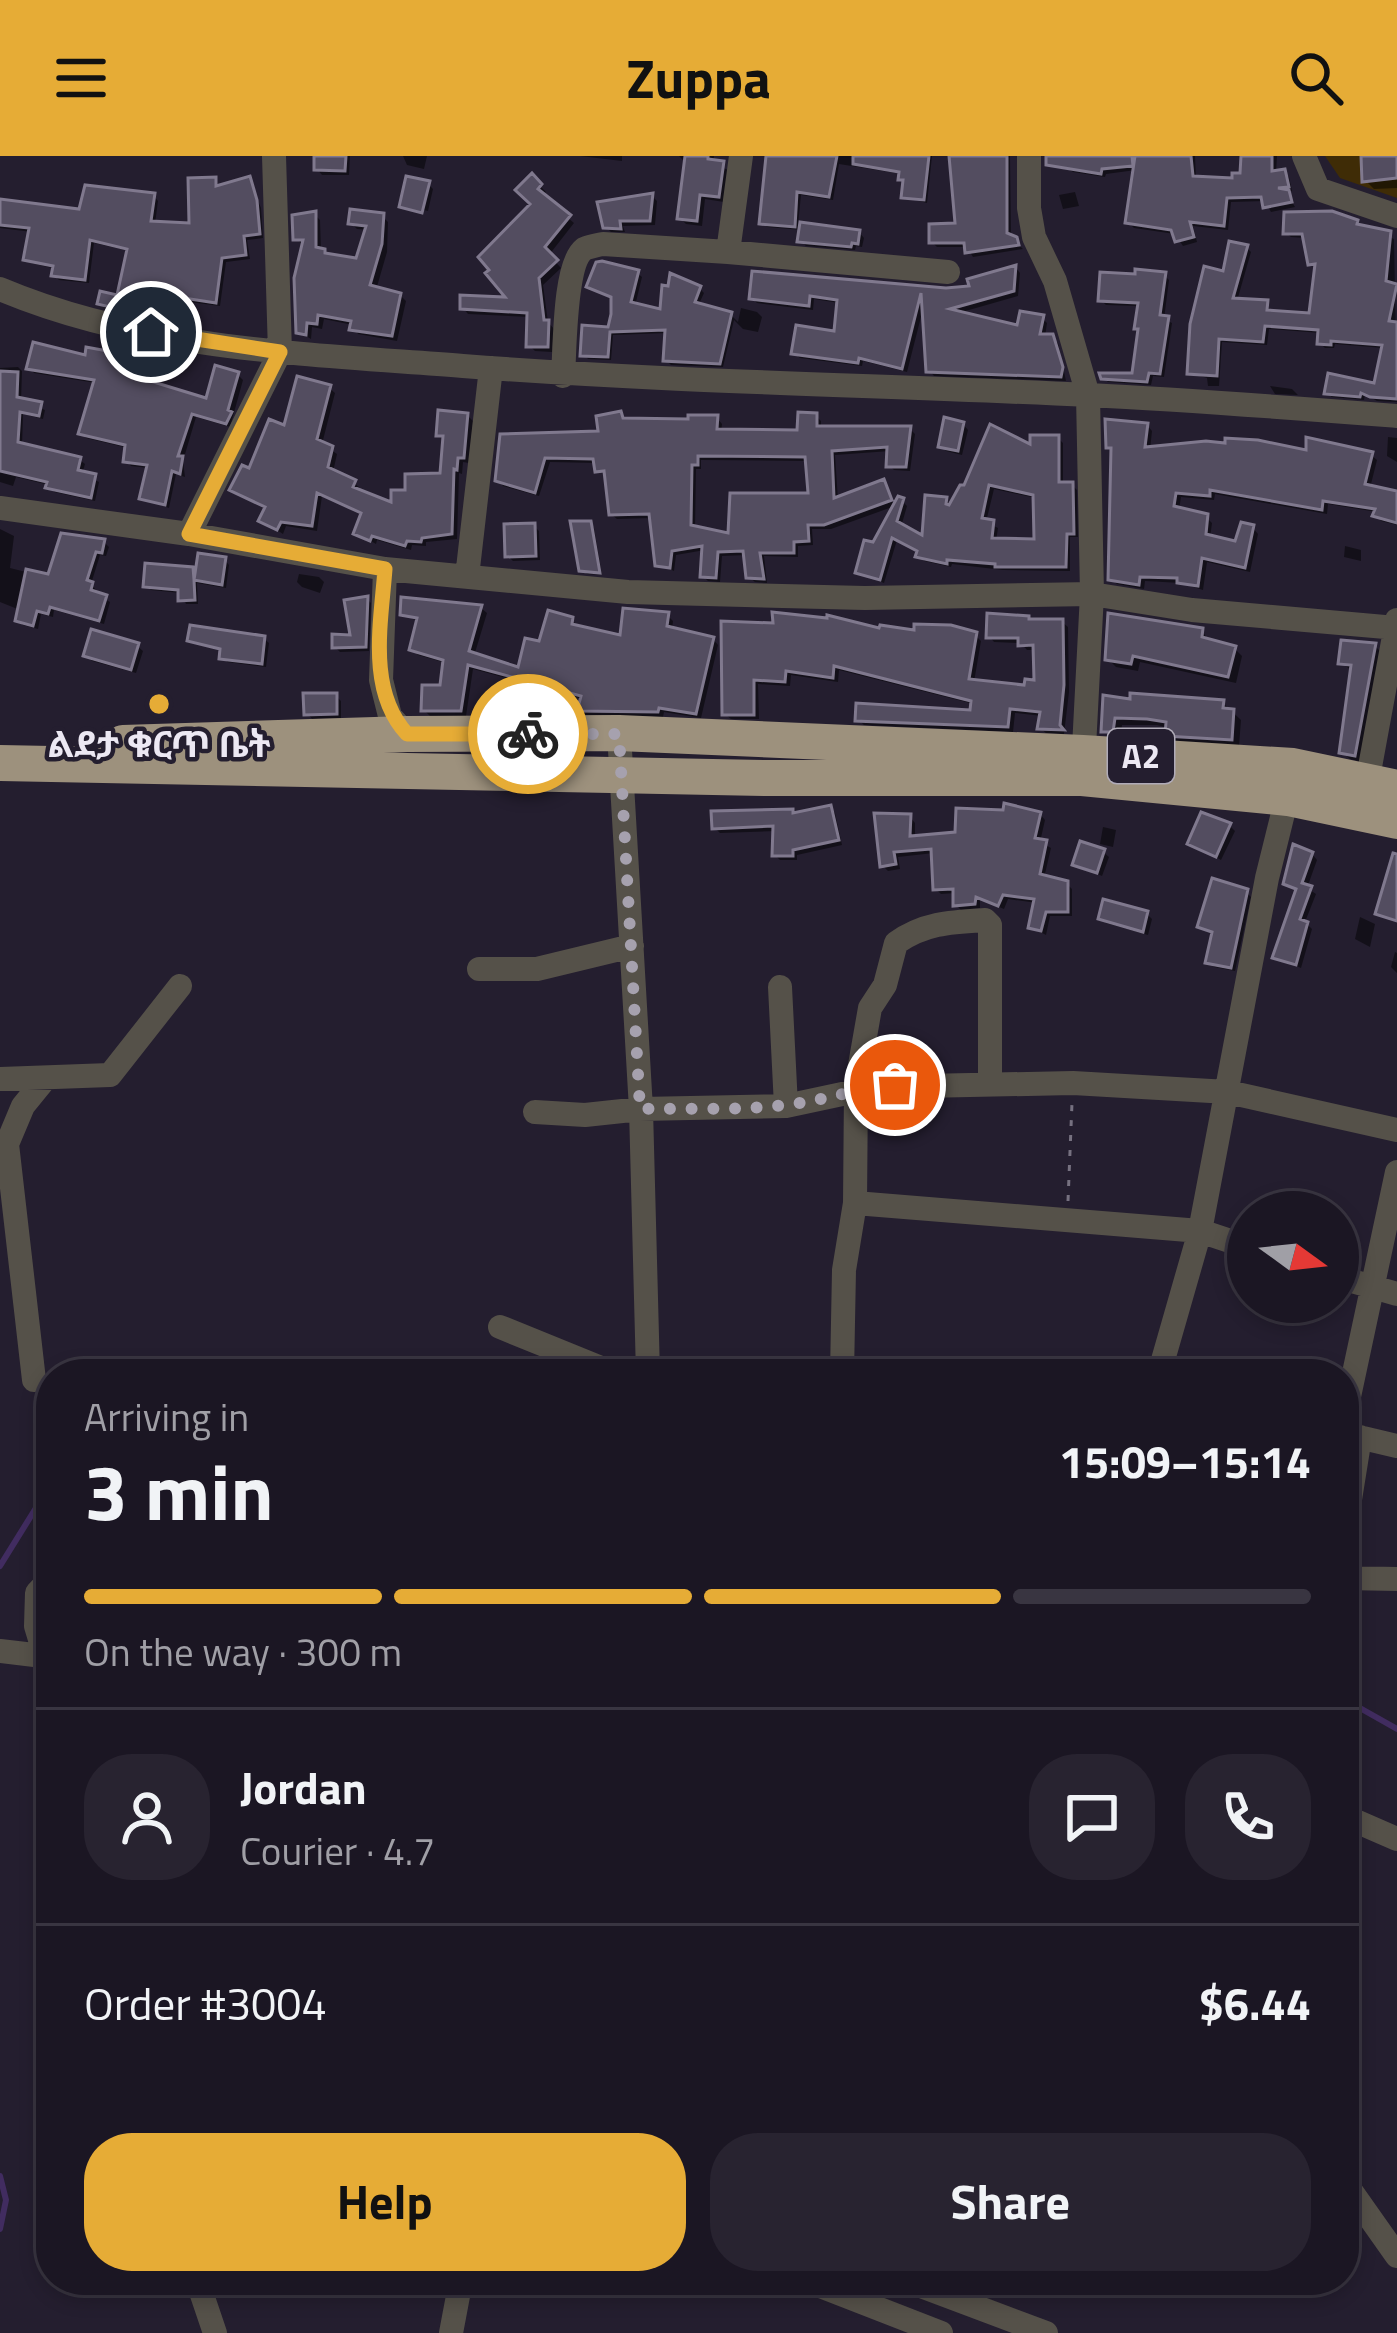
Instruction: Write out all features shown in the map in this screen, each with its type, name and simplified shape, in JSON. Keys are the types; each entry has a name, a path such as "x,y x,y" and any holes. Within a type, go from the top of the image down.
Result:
{"highway":[{"name":"A2","path":"0,763 88,762 123,767 298,754 407,734 619,734 912,762"},
{"name":"A2","path":"298,754 434,770 619,772 912,762 1083,765 1291,782 1375,794 1397,821"}],"street":[{"path":"189,534 280,352 274,156"},
{"path":"728,252 741,156"},
{"path":"1029,156 1034,237 1055,281 1088,395 1092,594 1083,765"},
{"path":"1304,156 1318,189 1397,216"},
{"path":"562,376 570,280 575,260 585,248 603,244 728,252 948,272"},
{"path":"0,289 107,326 280,352 562,376 1088,395 1397,416"},
{"path":"467,578 491,368"},
{"path":"0,508 189,534 385,569 628,592 842,598 1092,594 1192,610 1397,625 1375,794"},
{"path":"385,569 381,680 390,716 434,770"},
{"path":"619,734 640,1109 648,1359"},
{"path":"1163,1359 1200,1232 1291,782"},
{"path":"842,1359 844,1270 855,1203 856,1088 870,1008 884,985 896,943 938,922 985,920 990,925 990,1082"},
{"path":"479,969 537,969 632,946"},
{"path":"0,1079 110,1075 180,986"},
{"path":"780,987 787,1106"},
{"path":"34,1380 8,1144 23,1106 45,1078"},
{"path":"535,1112 585,1115 787,1106 832,1098 856,1088 1073,1083 1228,1092 1397,1130"},
{"path":"1359,1391 1385,1291 1397,1172"},
{"path":"855,1203 1200,1232 1227,1240"},
{"path":"500,1327 579,1359"},
{"path":"1359,1434 1397,1447"},
{"path":"1359,1578 1397,1579"},
{"path":"4,1651 36,1655"},
{"path":"1359,1823 1397,1839"},
{"path":"1359,2200 1393,2242"},
{"path":"202,2295 215,2333"},
{"path":"451,2333 458,2295"},
{"path":"843,2295 941,2333"},
{"path":"945,2295 1046,2333"}],"path":[{"path":"1068,1219 1073,1083"}],"shaded area":[{"path":"1325,156 1397,156 1397,198 1340,178"}],"building":[{"path":"314,156 346,156 345,171 314,170"},
{"path":"685,156 724,161 719,197 700,195 697,221 677,219"},
{"path":"766,156 837,156 829,197 797,192 795,227 759,224"},
{"path":"853,156 929,156 924,200 901,198 899,172 853,164"},
{"path":"949,156 1007,156 1007,233 1017,237 1019,245 965,253 964,243 929,243 929,224 955,223"},
{"path":"1046,156 1132,156 1133,166 1102,169 1101,174 1046,165"},
{"path":"1135,156 1191,156 1193,176 1232,178 1232,173 1240,173 1241,156 1272,156 1272,171 1285,169 1289,187 1278,188 1289,190 1292,202 1263,208 1261,197 1227,198 1224,226 1190,222 1194,237 1175,242 1171,230 1125,223"},
{"path":"1361,156 1397,156 1397,178 1362,182"},
{"path":"532,173 542,184 538,189 571,215 545,247 558,260 539,278 544,320 549,320 548,347 526,347 527,313 460,309 460,295 505,297 478,257 530,204 515,190"},
{"path":"250,176 260,234 244,236 246,255 222,258 216,303 177,297 176,303 140,295 136,313 97,304 100,291 117,295 127,249 90,240 85,280 51,276 53,266 23,260 29,228 0,225 0,199 79,209 85,185 155,193 151,221 189,223 188,178 216,177 216,186"},
{"path":"406,176 430,181 422,213 399,207"},
{"path":"653,193 650,221 620,221 621,229 603,228 597,202"},
{"path":"350,209 384,213 382,244 370,285 401,293 392,336 349,330 351,321 318,315 317,324 307,323 306,335 296,333 294,278 303,240 293,240 292,215 316,211 316,247 356,258 366,226 348,224"},
{"path":"1332,211 1358,220 1357,224 1391,231 1386,281 1397,284 1389,321 1397,322 1397,399 1324,394 1328,373 1374,383 1382,345 1317,344 1318,330 1265,326 1263,342 1219,339 1217,376 1187,374 1190,324 1204,266 1223,271 1229,241 1248,245 1233,298 1268,300 1267,310 1309,313 1315,264 1308,265 1302,234 1283,234 1284,212"},
{"path":"800,222 860,230 858,244 797,242"},
{"path":"596,262 639,270 631,302 660,309 662,285 668,286 670,273 701,286 695,302 732,312 720,364 663,361 665,330 610,332 608,357 580,356 582,325 608,327 611,297 586,287"},
{"path":"1016,265 1014,291 950,309 1017,325 1020,311 1044,315 1040,334 1053,334 1063,367 1061,377 926,372 921,293 902,369 859,358 858,363 791,354 796,325 834,331 837,300 810,296 809,306 749,299 752,271 946,288 969,286 967,279"},
{"path":"1135,269 1166,272 1160,315 1169,316 1160,374 1149,373 1147,382 1101,379 1099,373 1132,373 1138,303 1098,301 1100,272 1135,274"},
{"path":"33,342 85,355 86,347 113,352 128,357 124,373 206,398 215,365 239,372 228,410 232,412 226,424 192,414 178,456 183,456 180,474 172,471 165,505 139,499 147,465 123,462 125,445 78,434 94,380 26,369"},
{"path":"0,371 18,372 17,397 42,402 39,416 20,412 18,442 81,457 78,470 96,474 91,498 0,471"},
{"path":"297,376 331,385 317,439 333,446 328,467 356,480 353,487 391,502 391,490 405,490 405,474 440,473 443,436 436,436 438,410 468,413 464,458 458,458 454,469 452,534 407,541 405,546 372,536 370,541 353,534 361,513 317,493 312,526 281,522 277,530 258,521 265,507 229,490 242,465 249,468 269,419 284,425"},
{"path":"621,411 623,418 718,415 717,429 797,430 798,412 817,413 817,426 911,426 906,467 886,467 887,447 832,451 834,498 884,479 892,500 824,525 808,525 809,541 794,542 794,553 760,553 764,579 746,578 743,551 718,552 716,578 700,577 702,546 672,551 670,568 655,566 649,514 609,515 604,471 595,472 593,459 545,458 535,493 495,481 500,434 598,431 596,416","holes":["698,456 805,457 808,493 730,493 728,533 691,525 692,465 698,465"]},
{"path":"944,417 964,422 958,451 938,447"},
{"path":"1105,419 1148,423 1145,447 1225,443 1225,438 1306,450 1306,437 1373,452 1365,484 1397,491 1397,523 1372,516 1375,509 1323,501 1322,510 1210,490 1210,496 1176,493 1174,506 1208,514 1206,534 1235,541 1241,522 1254,525 1245,568 1202,558 1198,586 1177,583 1177,578 1140,577 1139,585 1108,580 1111,448 1106,448"},
{"path":"990,424 1030,444 1030,435 1059,435 1059,482 1073,482 1074,534 1067,534 1066,567 995,567 947,560 947,564 915,557 917,551 892,538 880,580 855,573 864,540 873,542 898,496 904,498 897,521 922,535 925,495 947,497 949,505 964,485","holes":["989,485 1033,495 1034,539 992,538 994,520 982,518"]},
{"path":"570,521 591,521 600,573 579,571"},
{"path":"535,523 536,556 505,557 504,524"},
{"path":"61,533 105,539 87,580 93,582 91,590 107,595 99,621 50,607 48,614 37,611 33,626 15,621 26,569 48,574"},
{"path":"198,553 226,557 222,585 194,580"},
{"path":"145,563 193,567 195,600 178,601 178,590 143,587"},
{"path":"368,596 366,647 332,648 332,634 350,635 344,600"},
{"path":"401,597 482,605 469,651 518,667 525,638 539,641 548,610 573,617 572,624 620,635 623,608 669,612 667,626 714,637 696,714 659,708 658,712 577,711 581,696 468,665 461,711 421,711 422,685 440,685 443,660 409,650 417,618 400,615"},
{"path":"772,612 827,615 879,628 951,625 977,632 969,679 1024,685 1025,679 1034,680 1033,645 1018,646 1018,638 986,638 987,613 1063,619 1060,725 1064,730 1037,729 1040,712 1010,709 1008,727 855,721 856,703 970,710 971,701 834,666 833,678 786,671 785,682 754,680 754,715 722,715 721,621 773,623"},
{"path":"1108,613 1203,628 1202,637 1236,646 1228,677 1133,656 1131,664 1105,660"},
{"path":"190,625 265,636 262,664 219,659 220,649 187,641"},
{"path":"91,629 139,643 131,670 83,656"},
{"path":"1341,640 1376,643 1355,756 1339,753 1351,665 1338,664"},
{"path":"303,693 337,693 337,714 304,715"},
{"path":"1130,693 1224,700 1223,708 1234,709 1232,740 1165,736 1166,722 1147,719 1115,718 1113,732 1101,732 1103,695 1130,699"},
{"path":"1004,803 1041,812 1035,838 1047,840 1040,874 1068,881 1068,912 1046,912 1041,931 1028,928 1034,899 1003,895 998,906 976,897 975,904 953,906 953,889 933,890 931,849 894,852 896,864 880,867 874,813 911,814 910,836 955,832 956,808 1003,810"},
{"path":"831,805 839,840 793,850 793,856 772,856 773,826 712,829 711,811 793,809 793,813"},
{"path":"1201,812 1231,823 1216,857 1187,844"},
{"path":"1080,841 1105,849 1097,873 1072,865"},
{"path":"1293,844 1313,852 1302,883 1312,886 1300,919 1308,922 1296,965 1272,958 1296,889 1283,884"},
{"path":"1393,853 1397,854 1397,921 1375,914"},
{"path":"1212,878 1248,889 1231,968 1205,963 1212,932 1197,927"},
{"path":"1103,899 1148,911 1143,932 1098,919"}],"waterway":[{"path":"0,1566 36,1508"},
{"path":"1359,1708 1397,1729"},
{"path":"0,2176 6,2200 0,2229"}],"way so far":[{"path":"528,734 619,734 640,1109 787,1106 832,1098 856,1088 895,1085"}],"place":[{"name":"ልደታ ቁርጥ ቤት","path":"159,704"}],"route":[{"path":"151,332 280,352 189,534 385,569 381,680 390,716 407,734 528,734"}]}
